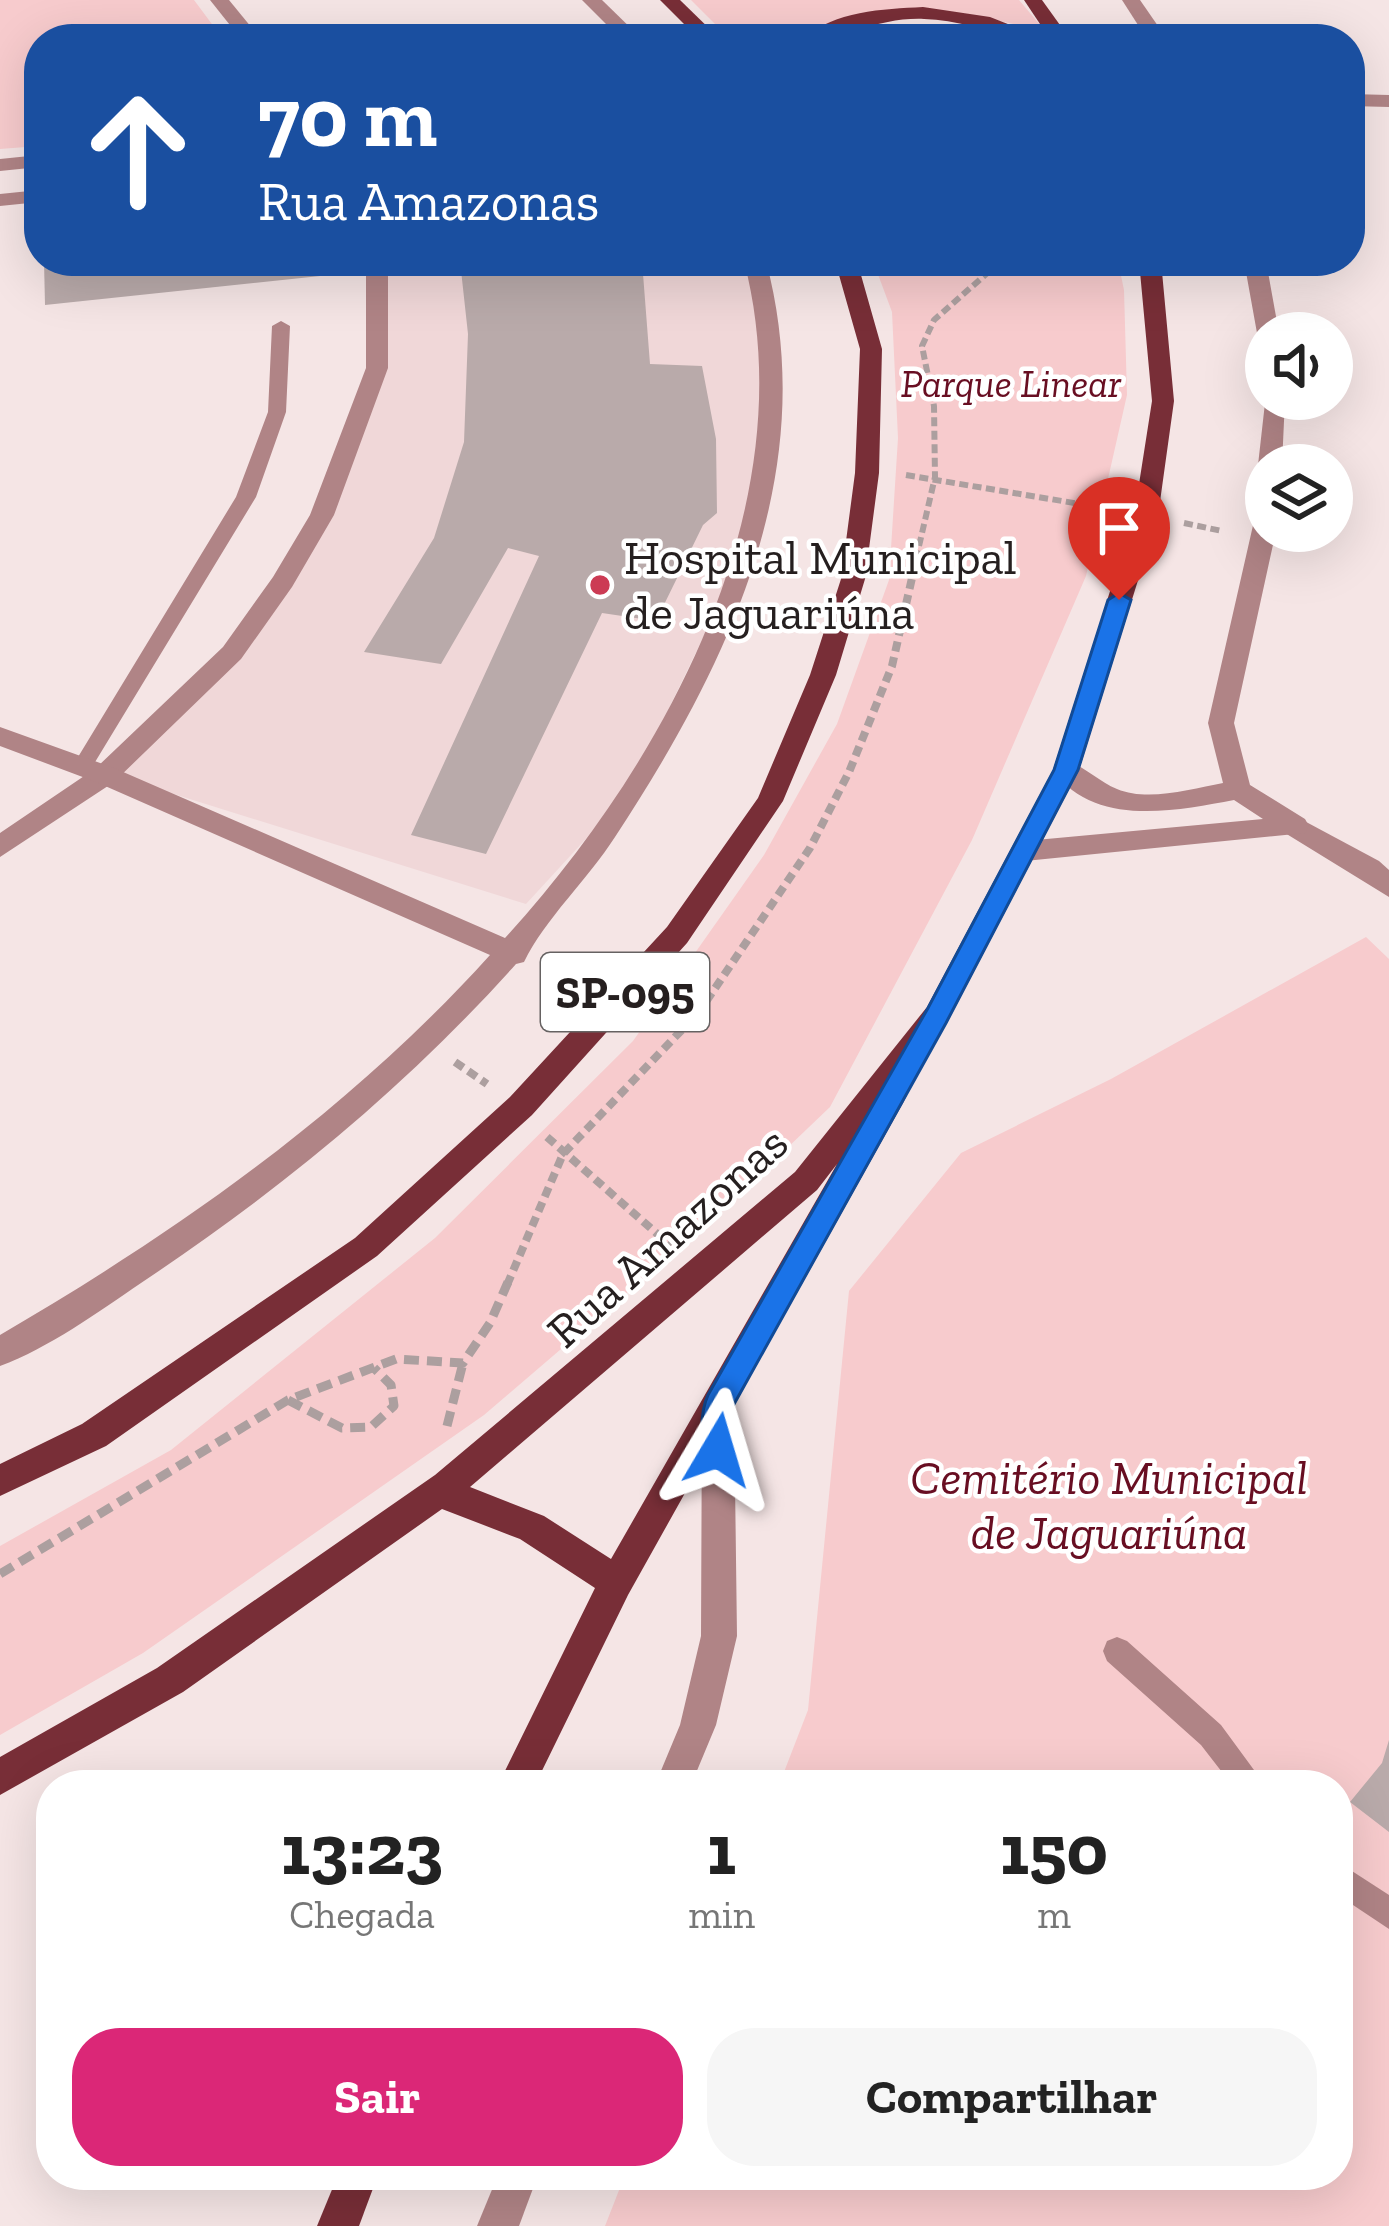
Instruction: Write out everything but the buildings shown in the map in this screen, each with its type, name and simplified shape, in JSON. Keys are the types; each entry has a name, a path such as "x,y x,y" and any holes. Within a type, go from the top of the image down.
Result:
{"main road":[{"path":"670,0 695,24"},
{"path":"844,24 859,17 910,10 989,24"},
{"name":"SP-095","path":"0,1481 94,1435 366,1247 521,1106 677,935 770,801 823,675 854,579 867,473 871,349 850,276"},
{"name":"Rua Amazonas","path":"0,1777 170,1680 437,1492 703,1273 806,1181 937,1016 1066,770 1146,516 1163,401 1151,276"},
{"path":"523,1770 616,1583 937,1016"},
{"path":"437,1492 515,1515 561,1541 616,1583"},
{"path":"338,2226 352,2190"}],"street":[{"path":"219,0 239,24"},
{"path":"591,0 616,24"},
{"path":"0,847 232,653 322,515 377,368 377,276"},
{"path":"0,1352 76,1310 258,1187 426,1042 514,954 632,795 699,676 747,556 775,380 757,276"},
{"path":"1258,276 1264,312"},
{"path":"1238,790 1221,723 1260,552"},
{"path":"0,736 93,771 514,954"},
{"path":"1066,770 1114,800 1168,803 1238,790 1382,872"},
{"path":"1025,851 1295,826"},
{"path":"679,1770 698,1725 718,1636 718,1404"},
{"path":"498,2226 512,2190"}],"lane":[{"path":"93,771 246,497 277,412 281,326"},
{"path":"1117,1651 1211,1735 1238,1770"},
{"path":"1353,1888 1389,1914"}],"path":[{"path":"867,473 935,477 1146,516 1245,528"},
{"path":"426,1042 521,1106 563,1154 703,1273"},
{"path":"288,1400 342,1428 371,1427 394,1406 391,1385 374,1368"}],"shaded area":[{"path":"386,276 753,276 770,380 743,555 628,793 526,904 110,774 238,657 332,516 383,368"}],"green space":[{"path":"0,0 194,0 212,24 24,24 24,147 0,149"},
{"path":"691,0 1019,0 1039,24 907,8 853,16 837,24 715,24"},
{"name":"Parque Linear","path":"879,276 1121,276 1127,395 1086,576 972,840 830,1107 715,1217 484,1415 143,1653 0,1735 0,1546 171,1450 435,1238 633,1041 764,855 837,724 889,580 898,438 892,312"},
{"name":"Cemitério Municipal de Jaguariúna","path":"1366,937 1389,959 1389,2226 605,2226 619,2190 1353,2190 1353,1770 785,1770 808,1710 849,1291 961,1153 1111,1079"}],"place":[{"name":"Hospital Municipal de Jaguariúna","path":"600,585"}],"route":[{"path":"718,1450 718,1404 937,1016 1066,770 1119,600"}]}
